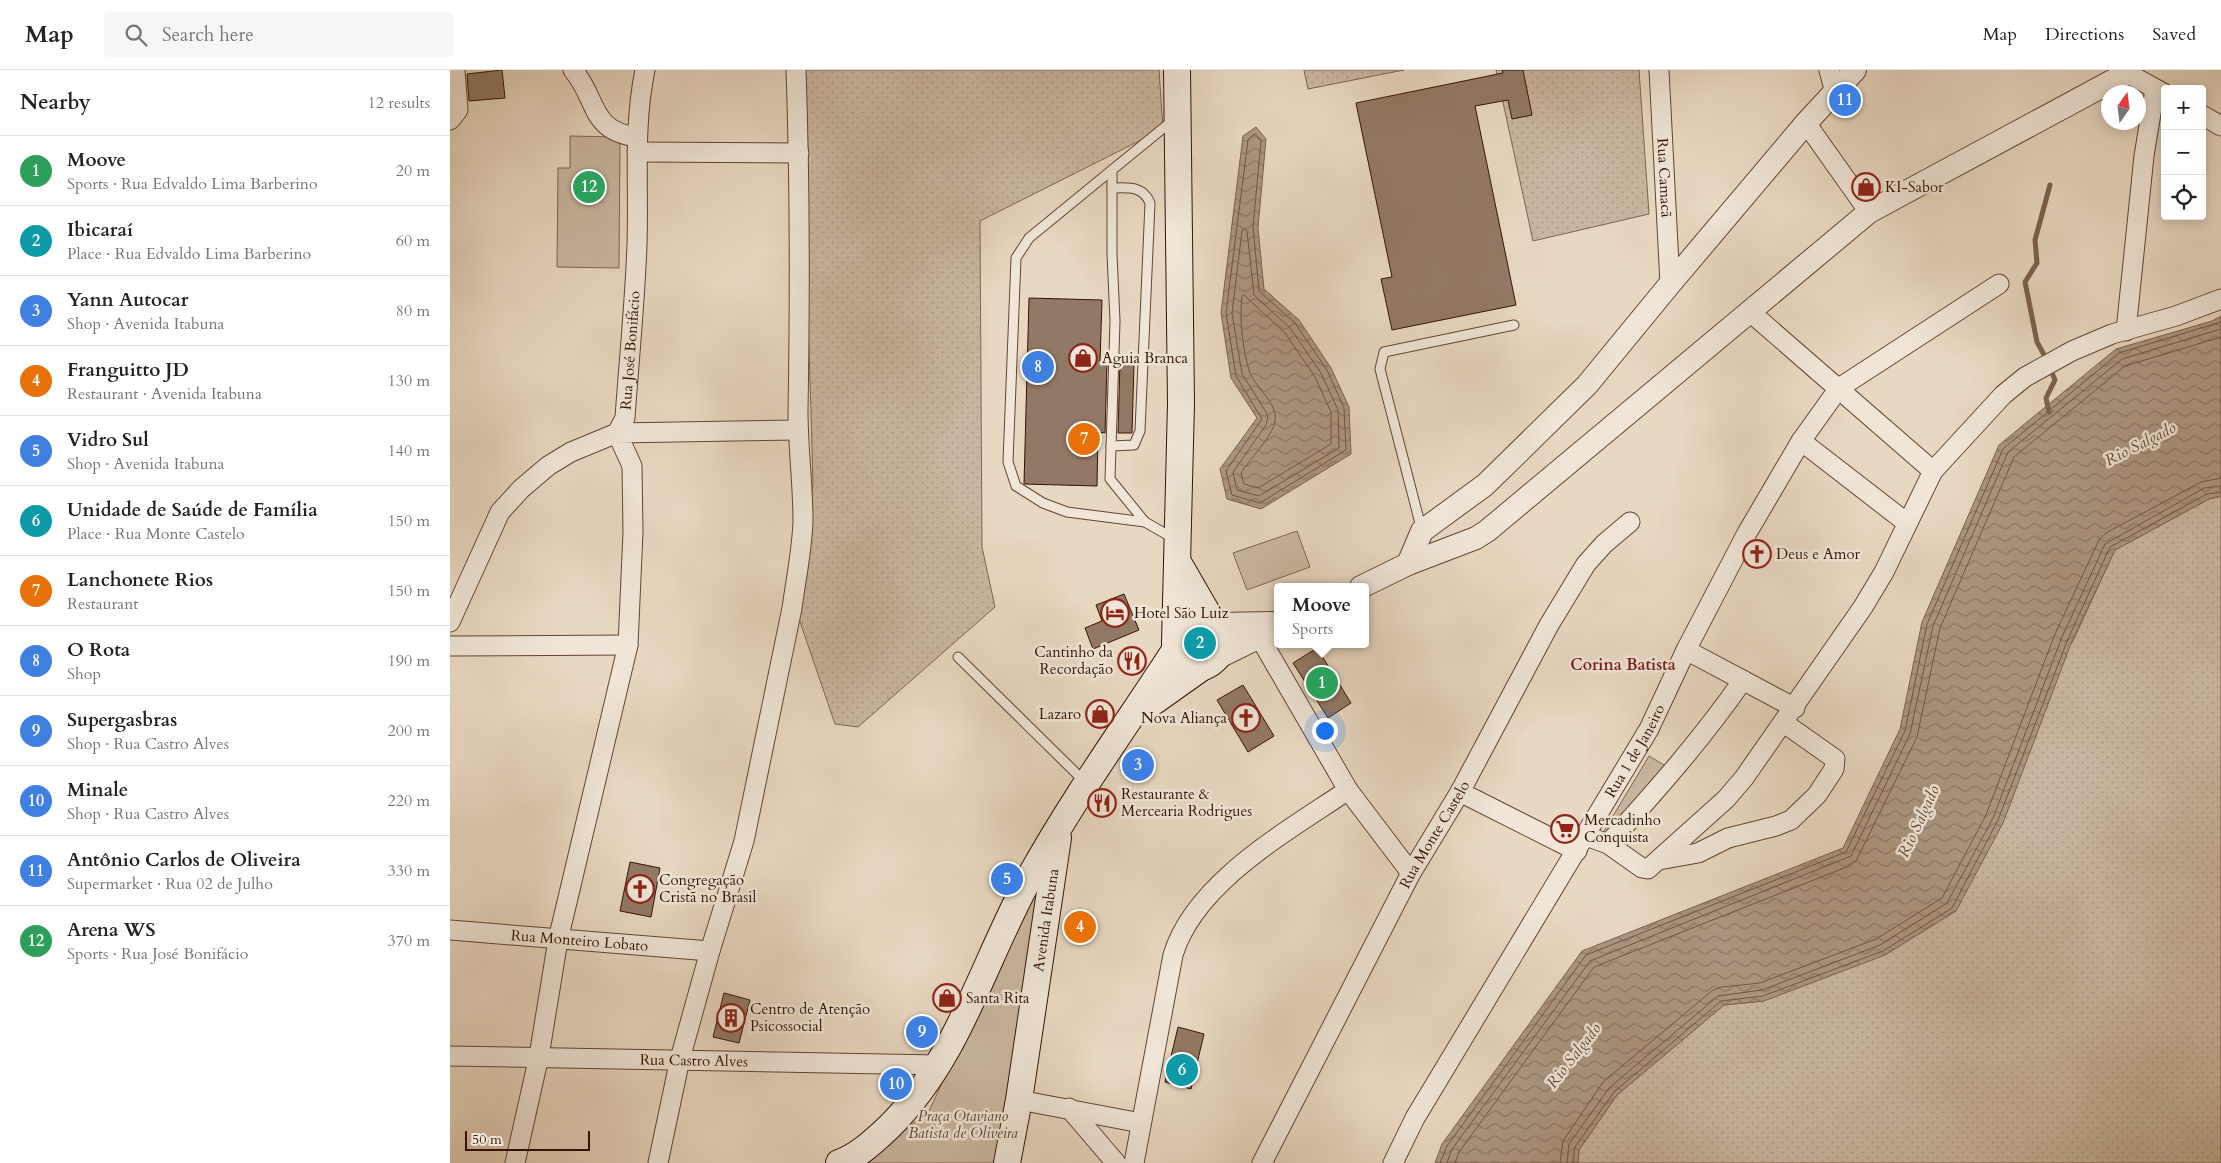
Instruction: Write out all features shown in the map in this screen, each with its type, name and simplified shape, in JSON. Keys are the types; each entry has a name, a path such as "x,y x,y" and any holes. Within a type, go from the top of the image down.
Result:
{"main road":[{"path":"1177,70 1176,118 1181,403 1179,553 1175,646 1185,664 1192,667 1210,662"},
{"path":"1129,720 1224,650 1226,632 1215,622 1179,553"},
{"path":"839,1163 859,1152 892,1124 910,1105 939,1065 967,1011 1014,907 1060,824 1129,720 1175,646 1179,635 1188,626 1202,621 1215,622"},
{"name":"Avenida Itabuna","path":"1007,1163 1019,1100 1060,824"}],"street":[{"path":"454,115 455,70"},
{"path":"573,70 598,116 606,125 637,144 799,153"},
{"name":"Rua José Bonifácio","path":"617,433 625,418 637,244 638,108 645,70"},
{"path":"658,1163 680,1059 710,951 744,841 792,608 803,523 803,482 798,430 800,220 796,70"},
{"name":"Rua Camacã","path":"1659,70 1670,284"},
{"path":"1829,70 1834,93"},
{"path":"1408,564 1422,531 1485,485 1587,385 1806,123 1855,70"},
{"path":"1369,583 1408,564 1468,541 1487,531 1869,212 2127,72 2160,92 2144,156 2126,331"},
{"path":"2206,117 2221,126"},
{"path":"1806,123 1869,212"},
{"path":"1839,388 1999,284"},
{"path":"1460,792 1581,844 1608,844 1645,869 1651,867 1726,799 1744,778 1790,716 1880,579 1933,471 2003,395 2025,377 2051,362 2101,339 2176,316 2221,299"},
{"path":"1749,311 1933,471"},
{"name":"Rua 1 de Janeiro","path":"1392,1163 1415,1118 1649,729 1686,650 1747,533 1801,441 1839,388"},
{"path":"450,622 500,512 521,489 548,466 571,452 617,433 798,430"},
{"path":"515,1163 539,1056 558,940 628,645 633,532 632,466 617,433"},
{"path":"1801,441 1907,523"},
{"name":"Rua Monte Castelo","path":"1262,1163 1411,873 1460,792 1570,588 1586,564 1630,522"},
{"path":"1215,622 1264,630"},
{"path":"1210,662 1264,630"},
{"path":"1264,630 1348,790 1411,873"},
{"path":"450,646 628,645"},
{"path":"1659,860 1698,853 1728,838 1776,826 1790,820 1817,795 1834,769 1835,759 1790,716 1743,680 1686,650"},
{"path":"1608,844 1671,775 1716,719 1743,680"},
{"path":"1134,1163 1178,936 1192,915 1218,885 1269,844 1348,790"},
{"name":"Rua Monteiro Lobato","path":"450,930 710,951"},
{"name":"Rua Castro Alves","path":"450,1056 539,1056 939,1065"},
{"path":"1019,1100 1141,1123"},
{"path":"1069,1108 1116,1163"}],"lane":[{"path":"1145,522 1067,512 1043,503 1016,486 1008,462 1016,258 1029,238 1176,118"},
{"path":"1112,170 1115,321 1110,479 1145,522 1179,553"},
{"path":"1111,446 1134,445 1140,431 1150,202 1142,191 1112,188"},
{"path":"1422,531 1380,369 1381,357 1384,352 1514,325"},
{"path":"958,657 1087,784"}],"green space":[{"path":"801,70 1159,70 1163,129 980,221 982,547 995,607 858,727 835,724 798,616 813,484"},
{"path":"1304,70 1404,70 1308,89"},
{"path":"1496,70 1639,70 1649,214 1533,241"},
{"path":"570,136 620,137 619,268 557,267 558,168 570,168"},
{"path":"2221,496 2221,1163 1578,1163 1579,1150 1617,1095 1724,1005 1764,1001 2073,641 2115,550 2209,499"},
{"path":"1297,531 1310,567 1247,590 1233,553"},
{"path":"1649,756 1669,768 1609,841 1601,836"},
{"name":"Praça Otaviano Batista de Oliveira","path":"1044,864 1014,1071 994,1163 863,1163 929,1111"}],"water":[{"path":"1256,127 1266,139 1258,228 1264,289 1299,320 1331,368 1349,407 1351,454 1261,509 1227,499 1220,469 1257,418 1231,378 1221,313 1243,136"},
{"name":"Rio Salgado","path":"2221,316 2221,496 2209,499 2115,550 2072,641 2003,823 1956,911 1885,955 1764,1001 1724,1005 1617,1095 1579,1150 1578,1163 1435,1163 1442,1144 1582,951 1843,848 1900,729 1922,622 1999,445 2116,349 2212,321"}],"building":[{"path":"502,70 505,98 469,101 467,74"},
{"path":"1502,70 1523,70 1532,115 1512,119 1508,100 1475,106 1516,305 1392,330 1381,279 1392,277 1356,103 1503,73"},
{"path":"1029,298 1102,300 1100,362 1107,363 1105,433 1098,432 1097,486 1024,484"},
{"path":"1120,363 1134,363 1132,433 1118,433"},
{"name":"Hotel São Luiz","path":"1124,594 1139,630 1093,649 1085,628 1102,621 1096,605"},
{"path":"1317,648 1351,703 1328,718 1293,663"},
{"name":"Nova Aliança","path":"1243,685 1274,736 1248,752 1217,700"},
{"name":"Congregação Cristã no Brasil","path":"630,862 660,868 651,917 620,911"},
{"name":"Centro de Atenção Psicossocial","path":"724,993 750,1000 739,1043 713,1037"},
{"path":"1178,1027 1204,1034 1191,1089 1165,1082"}],"waterway":[{"path":"2047,360 2037,342 2025,282 2037,263 2035,240 2050,185"},
{"path":"2049,412 2046,398 2055,380 2050,368"}],"place":[{"name":"Antônio Carlos de Oliveira","path":"1845,100"},
{"name":"Arena WS","path":"589,187"},
{"name":"KI-Sabor","path":"1866,187"},
{"name":"Aguia Branca","path":"1083,358"},
{"name":"O Rota","path":"1038,367"},
{"name":"Lanchonete Rios","path":"1084,439"},
{"name":"Deus e Amor","path":"1757,554"},
{"name":"Hotel São Luiz","path":"1115,613"},
{"name":"Ibicaraí","path":"1200,643"},
{"name":"Cantinho da Recordação","path":"1132,661"},
{"name":"Moove","path":"1322,683"},
{"name":"Lazaro","path":"1100,714"},
{"name":"Nova Aliança","path":"1246,718"},
{"name":"Yann Autocar","path":"1138,765"},
{"name":"Restaurante & Mercearia Rodrigues","path":"1102,803"},
{"name":"Mercadinho Conquista","path":"1565,829"},
{"name":"Vidro Sul","path":"1007,879"},
{"name":"Congregação Cristã no Brasil","path":"640,889"},
{"name":"Franguitto JD","path":"1080,927"},
{"name":"Santa Rita","path":"947,998"},
{"name":"Centro de Atenção Psicossocial","path":"731,1018"},
{"name":"Supergasbras","path":"922,1032"},
{"name":"Unidade de Saúde de Família","path":"1182,1070"},
{"name":"Minale","path":"896,1084"}],"district":[{"name":"Corina Batista","path":"1623,664"}]}
